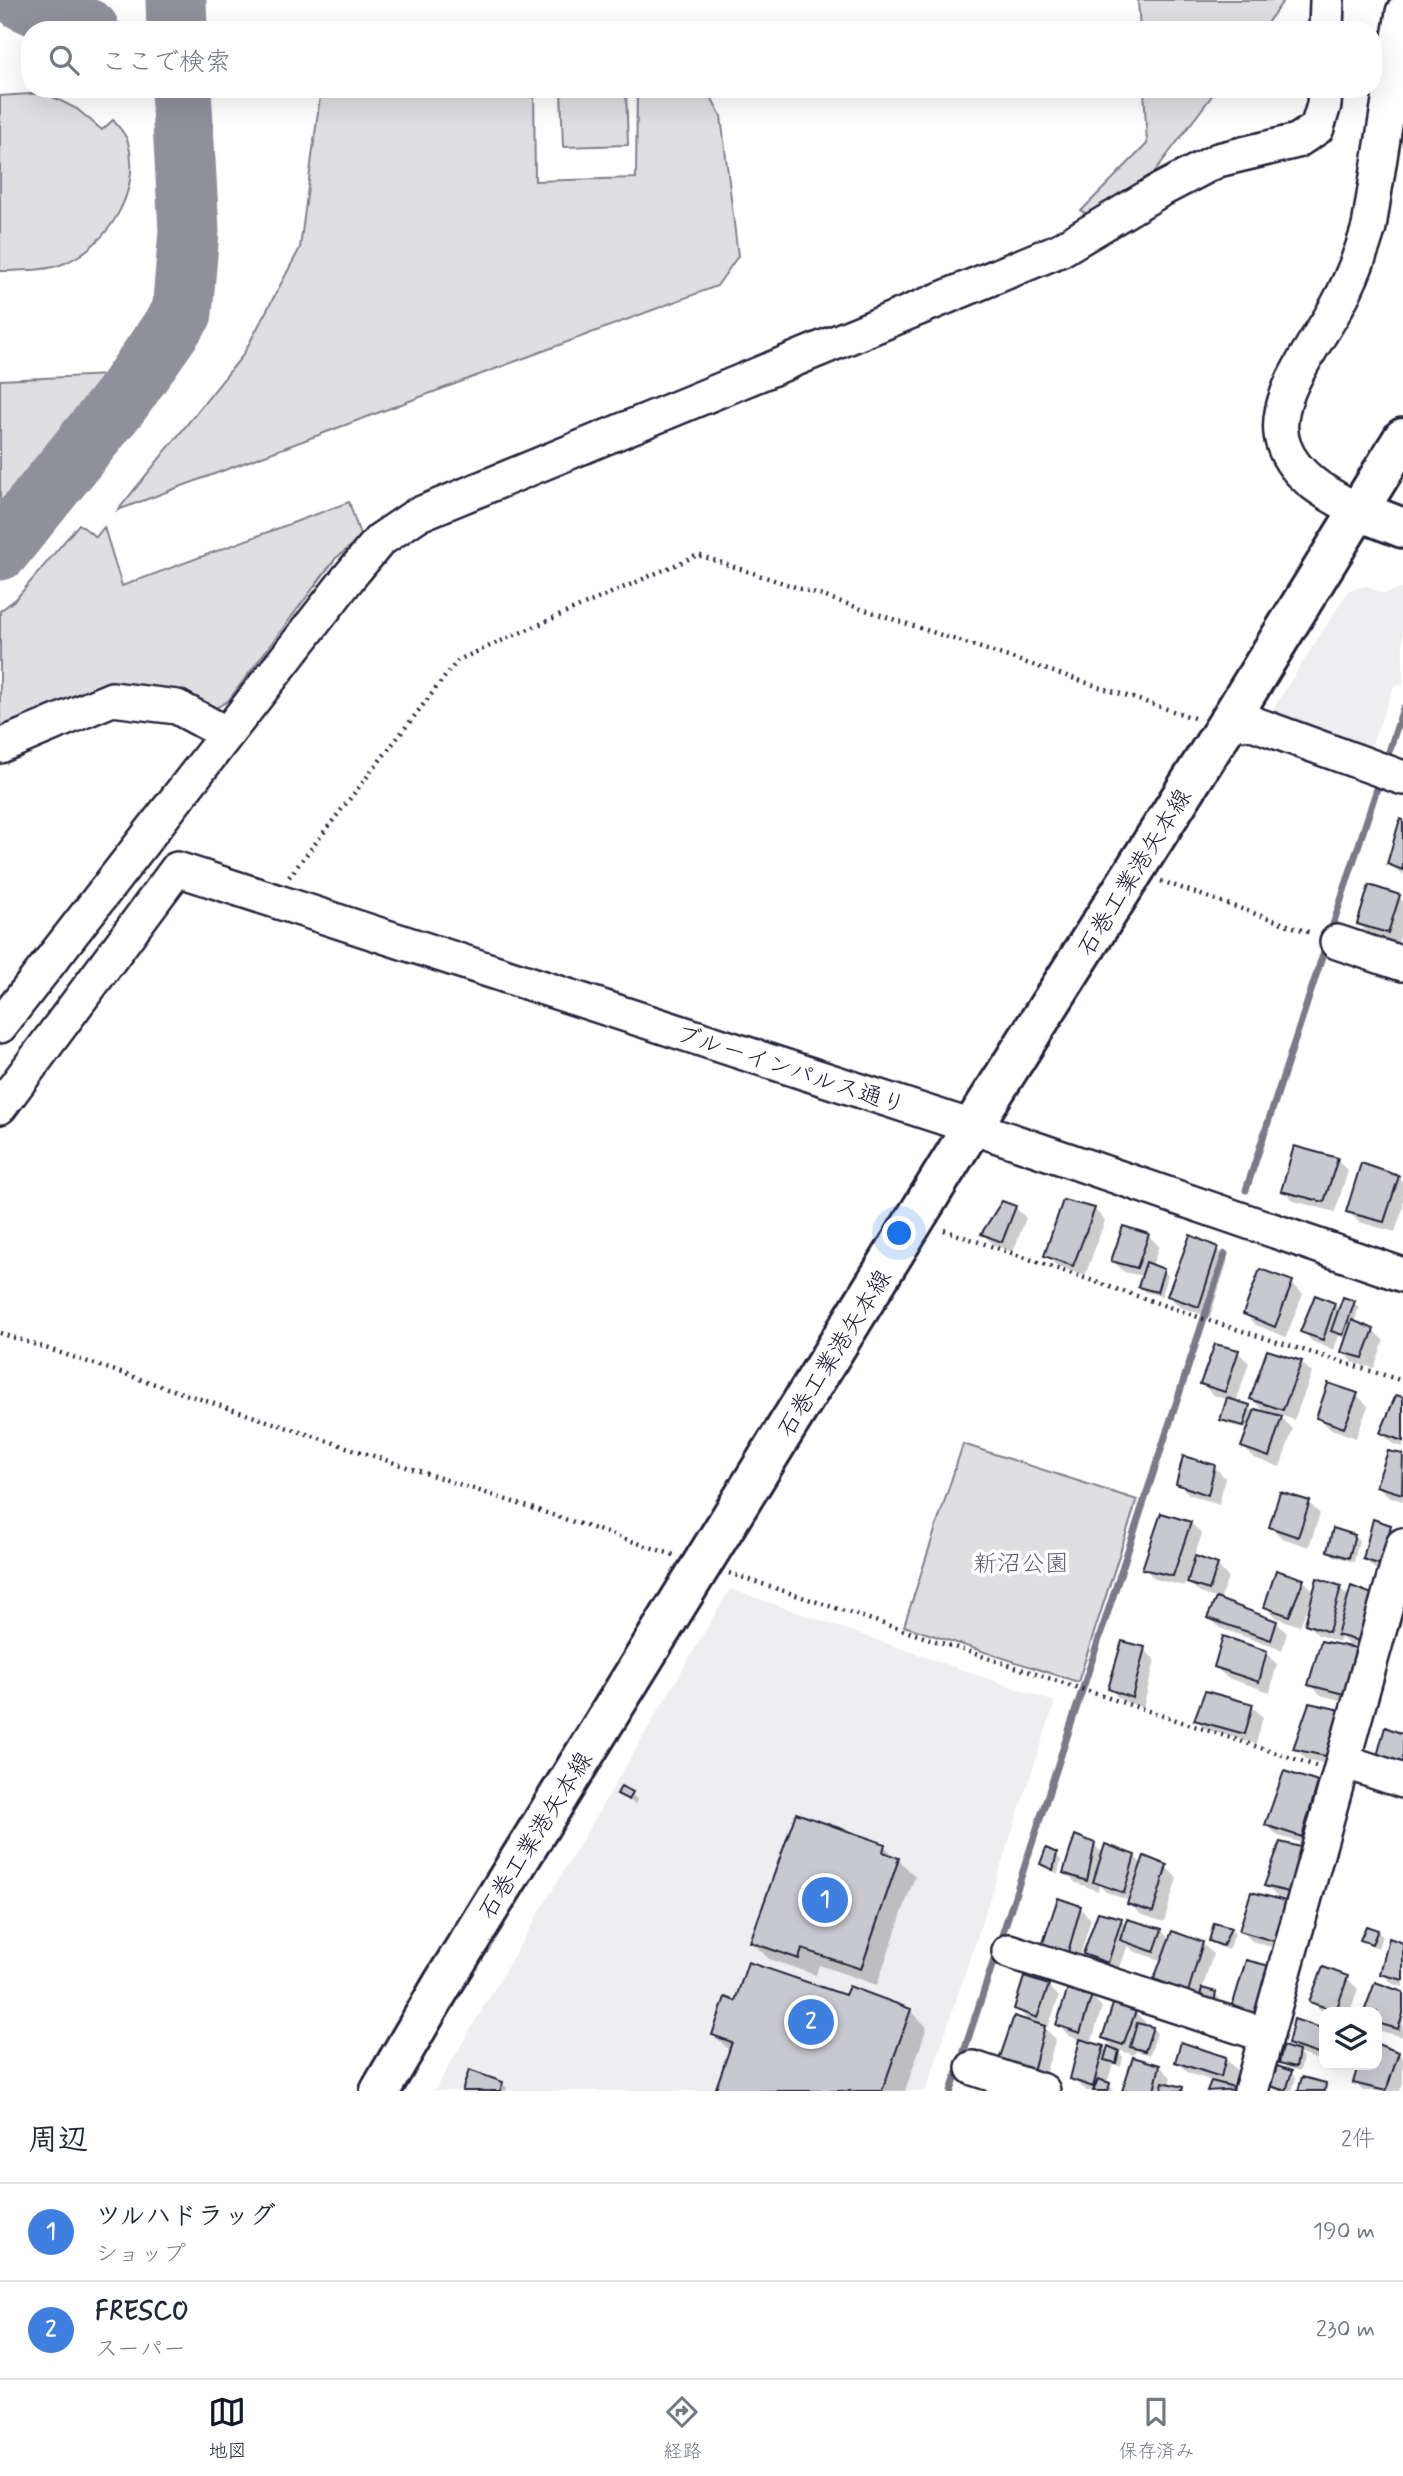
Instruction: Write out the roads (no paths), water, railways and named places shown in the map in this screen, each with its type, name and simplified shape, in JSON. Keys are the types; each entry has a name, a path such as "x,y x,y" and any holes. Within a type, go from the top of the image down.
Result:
{"main road":[{"name":"石巻工業港矢本線","path":"380,2091 471,1938 972,1127 1229,721 1403,438"},
{"path":"1359,511 1403,528"}],"street":[{"path":"1326,21 1327,0"},
{"path":"1359,511 1321,491 1298,469 1284,447 1280,424 1286,399 1297,374 1338,305 1370,227 1403,12"},
{"path":"0,1026 380,540 417,515 1060,250 1157,192 1218,160 1297,141 1317,128 1324,98"},
{"path":"0,747 112,699 177,707 227,734"},
{"path":"1229,721 1255,723 1389,773"},
{"name":"ブルーインパルス通り","path":"0,1107 177,869 972,1127 1403,1275"},
{"path":"1327,938 1403,964"},
{"path":"1251,2091 1403,1545"},
{"path":"1341,1767 1403,1781"},
{"path":"1009,1951 1265,2035"},
{"path":"974,2068 1043,2091"}],"waterway":[{"path":"1385,764 1403,708"},
{"path":"1330,934 1380,779"},
{"path":"1246,1190 1326,945"},
{"path":"951,2091 1225,1254"}],"place":[{"name":"ツルハドラッグ","path":"825,1900"},
{"name":"FRESCO","path":"811,2022"}],"park label":[{"name":"新沼公園","path":"1021,1563"}]}
